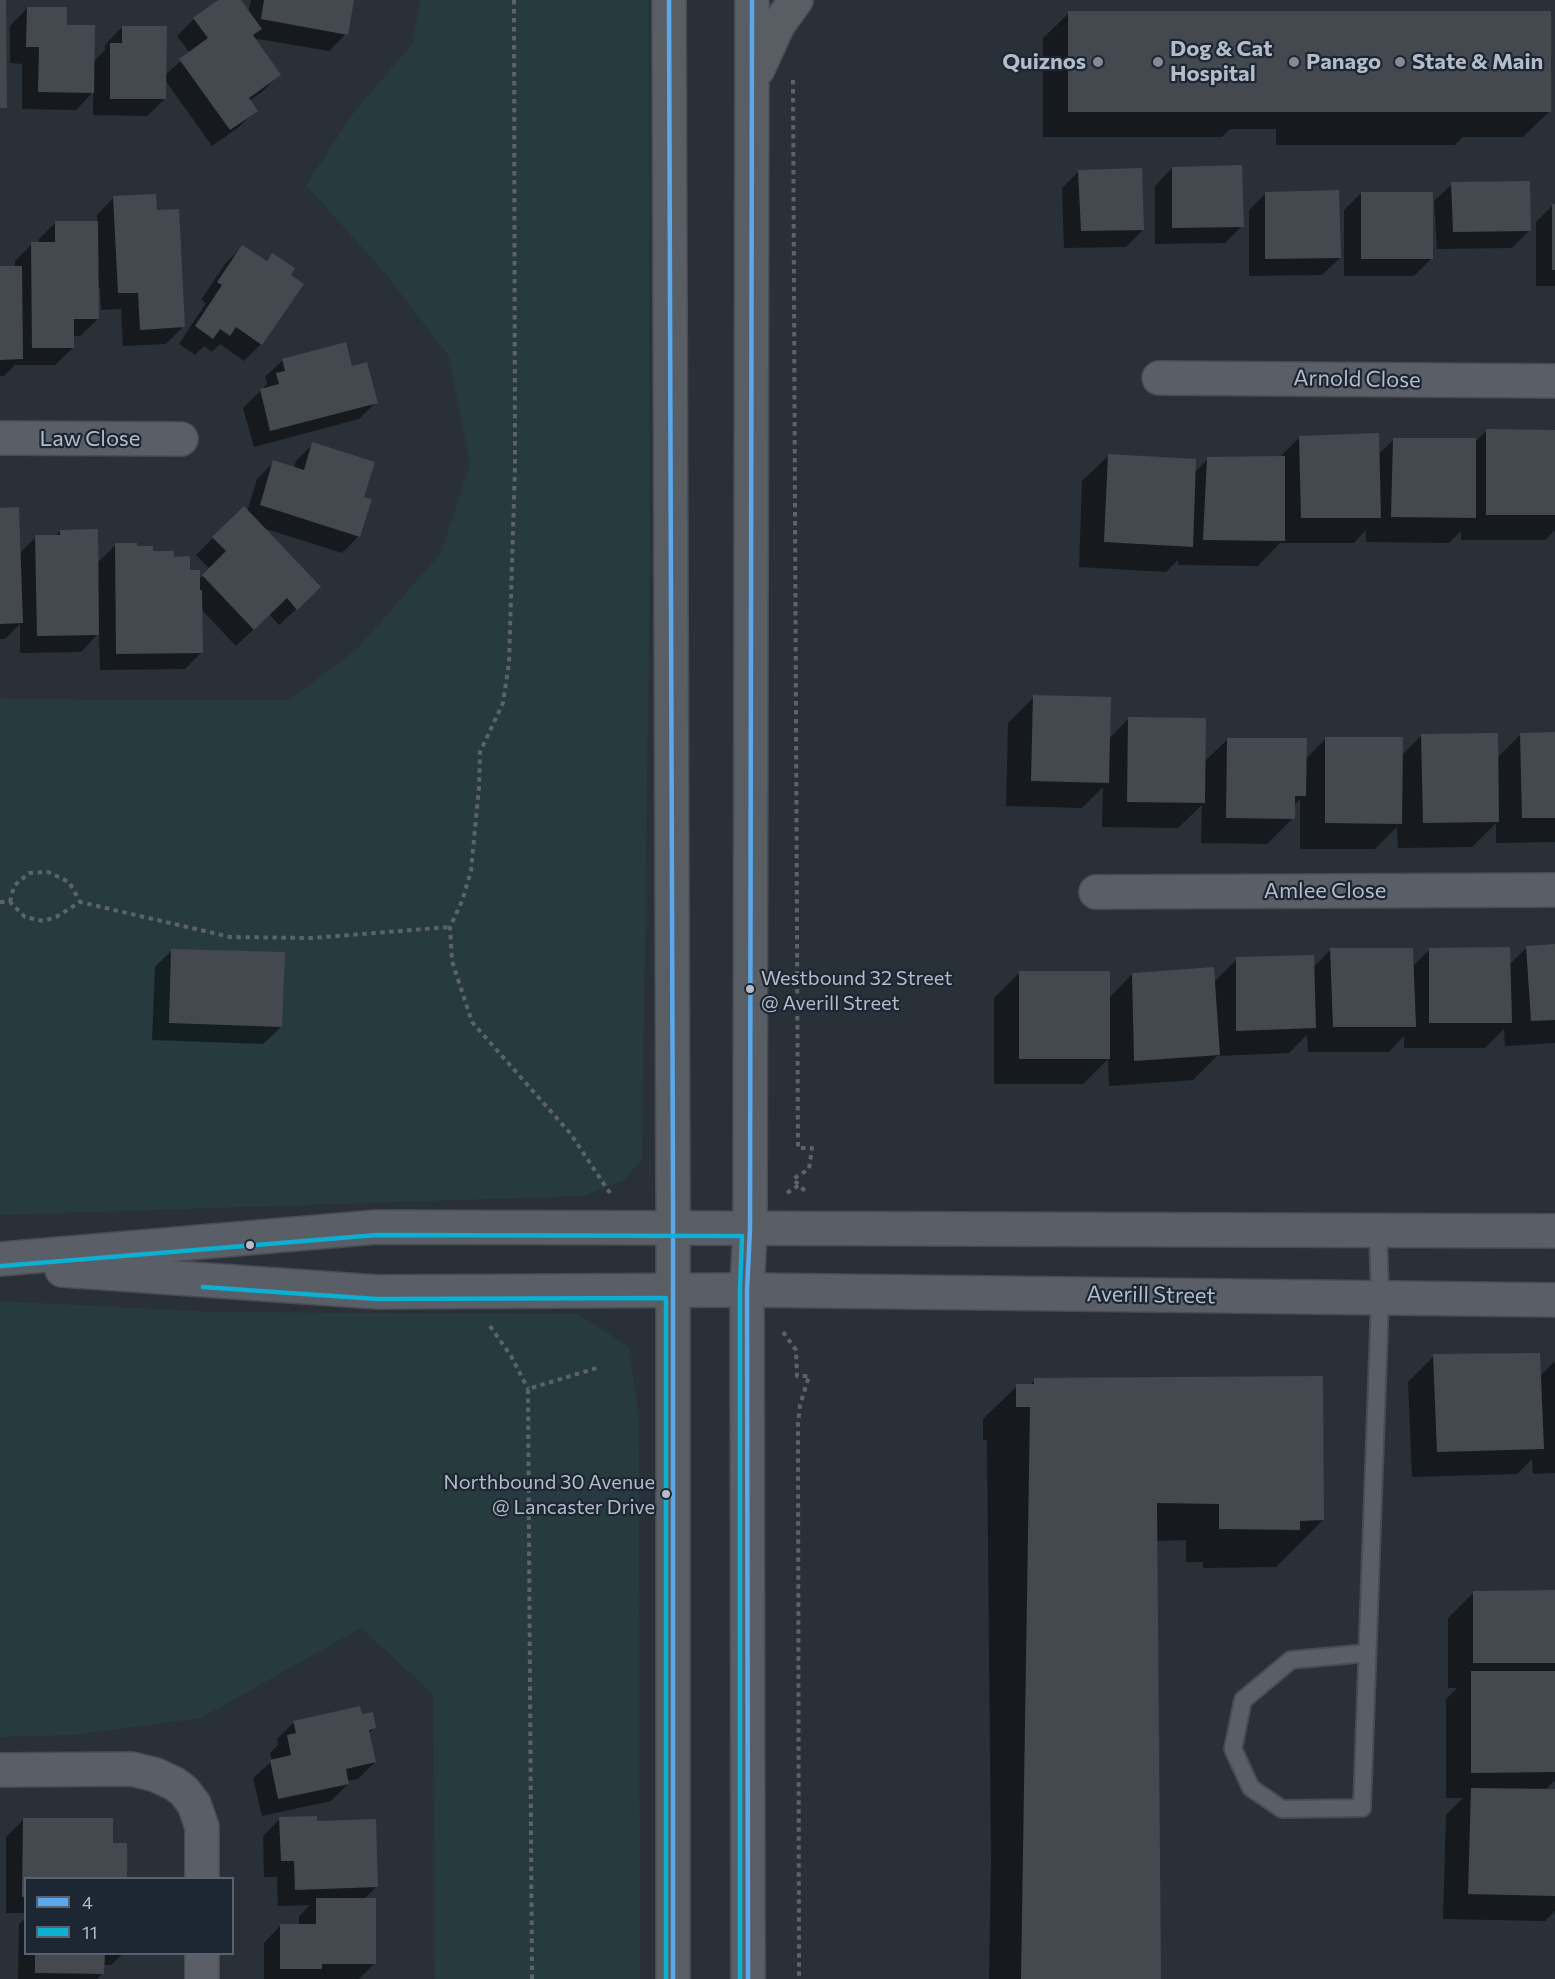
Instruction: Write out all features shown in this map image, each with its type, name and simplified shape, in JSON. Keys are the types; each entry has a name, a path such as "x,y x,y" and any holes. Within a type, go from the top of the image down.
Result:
{"main road":[{"path":"669,0 673,1979"},
{"path":"748,1979 747,1290 750,1229 752,0"},
{"path":"753,79 778,25 796,0"}],"street":[{"name":"Arnold Close","path":"1159,378 1555,381"},
{"name":"Law Close","path":"0,438 181,439"},
{"name":"Amlee Close","path":"1096,892 1555,890"},
{"path":"0,1259 377,1227 1555,1231"},
{"name":"Averill Street","path":"0,1266 377,1292 747,1290 1555,1300"},
{"path":"0,1770 132,1769 156,1775 175,1784 194,1804 202,1827 202,1877"},
{"path":"202,1955 202,1979"}],"lane":[{"path":"1367,1653 1291,1660 1243,1700 1233,1749 1251,1788 1282,1809 1362,1808 1380,1298 1378,1231"}],"path":[{"path":"514,0 514,466 509,663 503,703 480,752 471,872 450,927 452,961 472,1022 570,1133 612,1196"},
{"path":"793,76 798,1148 812,1148 809,1169 793,1179 799,1185"},
{"path":"10,902 14,886 28,873 48,872 69,882 80,902"},
{"path":"0,902 10,902 25,917 43,921 80,902 230,937 312,938 450,927"},
{"path":"487,1321 511,1356 528,1389 532,1979"},
{"path":"790,1340 796,1350 797,1376 809,1376 800,1405 798,1424 799,1979"},
{"path":"528,1389 600,1368"}],"green space":[{"path":"421,0 649,0 650,567 642,1159 624,1180 584,1196 0,1215 0,699 289,700 356,650 441,553 470,464 449,356 384,272 306,185 354,112 412,44"},
{"path":"0,1301 216,1312 578,1314 629,1347 639,1418 640,1979 435,1979 433,1694 361,1628 201,1718 74,1735 0,1737"}],"building":[{"path":"0,0 6,0 7,108 0,108"},
{"path":"218,0 241,0 262,29 253,35 281,75 249,98 258,111 230,130 179,59 208,38 193,18"},
{"path":"264,0 354,0 348,35 261,19"},
{"path":"27,7 67,7 67,25 95,25 94,93 38,92 39,47 26,47"},
{"path":"1068,11 1551,11 1551,112 1068,112"},
{"path":"122,26 167,26 166,99 110,99 110,43 122,43"},
{"path":"1242,165 1244,227 1172,228 1172,167"},
{"path":"1142,168 1144,230 1081,231 1078,170"},
{"path":"1530,181 1531,231 1453,232 1451,182"},
{"path":"1339,190 1341,258 1265,259 1265,192"},
{"path":"1361,192 1433,192 1433,259 1361,259"},
{"path":"156,194 157,210 179,209 185,327 140,330 138,293 118,293 113,196"},
{"path":"1552,204 1555,204 1555,270 1552,270"},
{"path":"55,221 98,221 99,319 74,319 74,348 32,348 31,242 55,242"},
{"path":"242,245 267,261 272,253 295,268 291,275 304,284 262,345 236,327 230,336 220,329 213,339 195,326 222,285 217,282"},
{"path":"0,266 22,266 23,359 0,360"},
{"path":"346,342 352,366 367,362 378,403 270,431 260,389 279,384 276,373 285,371 282,359"},
{"path":"1486,429 1555,430 1555,515 1486,515"},
{"path":"1379,433 1381,518 1301,518 1299,436"},
{"path":"1393,438 1476,438 1476,518 1391,517"},
{"path":"312,442 375,462 364,497 372,499 360,537 260,505 273,460 304,470"},
{"path":"1108,454 1196,459 1193,547 1104,542"},
{"path":"1285,456 1285,541 1203,540 1207,457"},
{"path":"244,506 321,587 297,610 287,598 254,630 202,575 226,551 212,537"},
{"path":"19,507 23,623 0,624 0,508"},
{"path":"98,529 99,635 37,636 35,535 60,535 60,530"},
{"path":"115,543 137,543 137,546 153,546 153,551 174,551 174,557 190,556 190,570 200,570 203,653 116,654"},
{"path":"1033,695 1111,697 1109,783 1031,781"},
{"path":"1128,717 1206,718 1205,803 1127,802"},
{"path":"1555,732 1555,818 1522,818 1520,733"},
{"path":"1498,733 1499,822 1423,823 1421,734"},
{"path":"1325,737 1403,737 1402,824 1325,823"},
{"path":"1227,738 1307,738 1306,796 1295,796 1295,819 1226,818"},
{"path":"1555,944 1555,1020 1531,1021 1526,946"},
{"path":"1510,947 1512,1023 1429,1023 1429,948"},
{"path":"1330,948 1413,948 1416,1027 1333,1027"},
{"path":"171,949 285,952 282,1027 169,1023"},
{"path":"1314,955 1316,1028 1236,1031 1236,957"},
{"path":"1214,967 1220,1055 1134,1061 1132,973"},
{"path":"1019,971 1110,971 1110,1059 1019,1059"},
{"path":"1540,1353 1544,1449 1437,1452 1433,1354"},
{"path":"1323,1376 1324,1520 1300,1521 1300,1530 1219,1529 1219,1504 1157,1503 1161,1979 1021,1979 1030,1407 1016,1407 1016,1384 1034,1384 1034,1378"},
{"path":"1555,1590 1555,1663 1473,1663 1473,1591"},
{"path":"1471,1671 1555,1671 1555,1772 1471,1773"},
{"path":"360,1706 362,1714 373,1712 376,1728 369,1730 376,1762 346,1769 349,1784 278,1799 270,1760 291,1755 287,1735 296,1733 293,1721"},
{"path":"1471,1788 1555,1789 1555,1896 1468,1894"},
{"path":"317,1816 317,1821 376,1819 378,1887 295,1890 294,1861 281,1861 279,1817"},
{"path":"23,1818 113,1818 113,1843 127,1843 127,1877 24,1877 24,1897 22,1897"},
{"path":"316,1898 376,1898 376,1964 322,1964 322,1969 280,1969 280,1924 316,1924"},
{"path":"35,1955 105,1955 104,1974 35,1973"}],"transit line":[{"name":"4","path":"669,0 673,1979"},
{"name":"4","path":"748,1979 747,1290 750,1229 752,0"},
{"name":"11","path":"1,1266 377,1235 742,1236 740,1290 740,1979"},
{"name":"11","path":"203,1287 377,1299 666,1298 666,1979"}],"place":[{"name":"Quiznos","path":"1098,62"},
{"name":"Dog & Cat Hospital","path":"1158,62"},
{"name":"Panago","path":"1294,62"},
{"name":"State & Main","path":"1400,62"},
{"name":"Westbound 32 Street @ Averill Street","path":"750,989"},
{"name":"Northbound 30 Avenue @ Lancaster Drive","path":"666,1494"}]}
